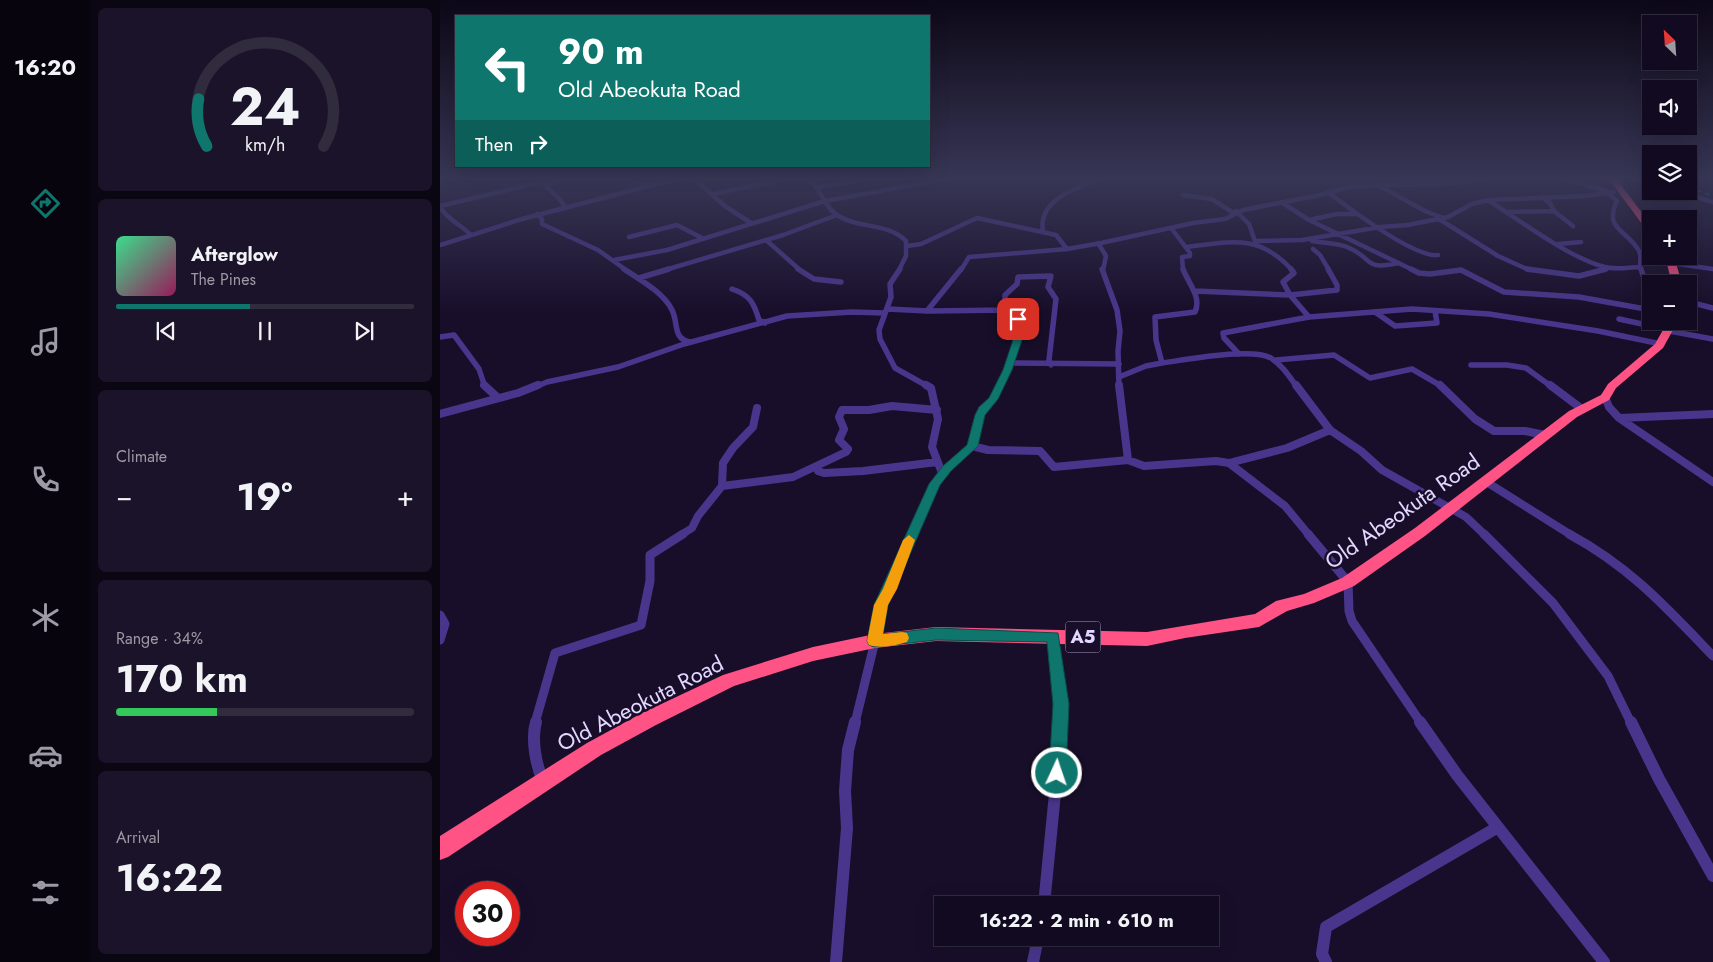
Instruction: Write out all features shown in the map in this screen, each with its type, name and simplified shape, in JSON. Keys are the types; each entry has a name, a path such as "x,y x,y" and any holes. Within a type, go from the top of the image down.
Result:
{"highway":[{"name":"Old Abeokuta Road","path":"440,849 594,749 649,718 729,680 813,654 874,641 936,634 1147,639 1185,631 1259,620 1282,606 1308,599 1348,582 1582,409 1605,397 1612,386 1648,357 1668,332"}],"street":[{"path":"457,223 471,235"},
{"path":"440,245 509,223"},
{"path":"542,223 589,245 639,278 666,302 672,310 679,336 682,340 690,342"},
{"path":"614,260 667,250 751,223"},
{"path":"639,278 766,240 815,223"},
{"path":"863,223 894,232 904,238 907,246 903,265 890,284 891,297 879,335 881,345 890,362 900,372 931,388 937,410 938,426 932,442 942,473"},
{"path":"907,246 921,244 966,223"},
{"path":"1000,223 1058,236 1067,248"},
{"path":"1043,223 1043,232"},
{"path":"927,311 957,276 969,257 1067,248 1172,229 1194,223"},
{"path":"1248,223 1256,242 1284,262 1294,273 1283,282 1290,295 1309,317"},
{"path":"1315,223 1416,271 1430,274 1463,271 1504,292 1579,297 1642,308"},
{"path":"1373,223 1421,253 1429,256 1438,255"},
{"path":"1186,247 1302,240 1418,223"},
{"path":"1448,223 1498,256 1531,271 1578,276 1603,271 1607,268"},
{"path":"1524,223 1593,263 1607,268 1640,267"},
{"path":"1569,223 1573,226"},
{"path":"1616,223 1623,236 1638,250 1643,275"},
{"path":"629,237 677,225 702,238"},
{"path":"1162,363 1156,340 1154,319 1161,315 1195,312 1198,306 1195,291 1189,284 1183,268 1182,258 1190,256 1186,247 1172,229"},
{"path":"766,240 775,246 783,257 812,278 841,282"},
{"path":"1302,240 1347,247 1372,266 1381,267 1399,263"},
{"path":"1558,244 1581,242"},
{"path":"1098,243 1106,256 1102,268 1117,310 1120,331 1119,377 1127,448 1126,456 1128,460"},
{"path":"1195,291 1290,295 1330,292 1338,288 1320,256 1313,250"},
{"path":"1694,265 1713,269"},
{"path":"836,962 847,828 845,791 848,750 881,605 934,484 942,473 972,446 980,415 993,399 1010,363 1018,340 1018,326 1016,314 1009,310 1005,304 1005,296 1017,284 1018,277 1051,276 1048,287 1056,299 1049,360 1051,365"},
{"path":"732,290 743,292 754,301 759,320 765,323"},
{"path":"1697,304 1713,308"},
{"path":"1239,354 1224,338 1223,333 1309,317 1398,309 1456,311 1668,332 1713,339"},
{"path":"440,414 518,394 546,382 587,375 618,367 690,342 798,315 886,311 1009,310"},
{"path":"1376,312 1391,325 1415,326 1437,323 1435,311"},
{"path":"1619,319 1668,332"},
{"path":"440,337 454,335 479,369 485,387 498,398"},
{"path":"1119,377 1146,366 1239,354 1258,354 1276,360 1334,355 1370,378 1412,369 1443,387 1475,419 1494,430 1525,430 1546,435"},
{"path":"1276,360 1330,430 1361,451 1382,470 1466,518 1497,546 1553,603 1602,669 1677,813 1713,876"},
{"path":"1010,363 1051,365 1119,364"},
{"path":"1471,365 1507,365 1526,368 1582,409"},
{"path":"1605,397 1609,407 1619,418 1713,482"},
{"path":"722,486 762,480 784,480 817,467 819,464 846,452 848,449 839,440 844,429 839,417 842,410 869,410 892,406 937,410"},
{"path":"543,781 539,772 533,731 555,654 641,625 650,581 650,555 692,528 698,516 722,486 723,463 733,448 753,427 757,408"},
{"path":"1619,418 1713,414"},
{"path":"972,446 988,450 1040,451 1054,467 1128,460 1144,466 1216,461 1229,463 1287,448 1330,430"},
{"path":"817,467 818,471 824,473 871,470 937,462"},
{"path":"1229,463 1285,506 1348,582 1349,611 1360,634 1372,648 1432,740 1604,962"},
{"path":"1485,481 1562,530 1595,548 1623,568 1648,590 1713,656"},
{"path":"440,615 444,619 446,626 440,640"},
{"path":"1694,635 1713,647"},
{"path":"1045,896 1057,773 1061,704 1053,637"},
{"path":"1326,962 1322,954 1326,927 1498,827"},
{"path":"1033,962 1036,946"}],"slow traffic":[{"path":"902,638 874,641 881,605 890,589 909,540"}],"route":[{"path":"1018,319 1018,340 1007,370 993,399 980,415 972,446 942,473 934,484 909,539 890,589 881,605 874,641 936,634 1053,637 1061,704 1057,773"}]}
